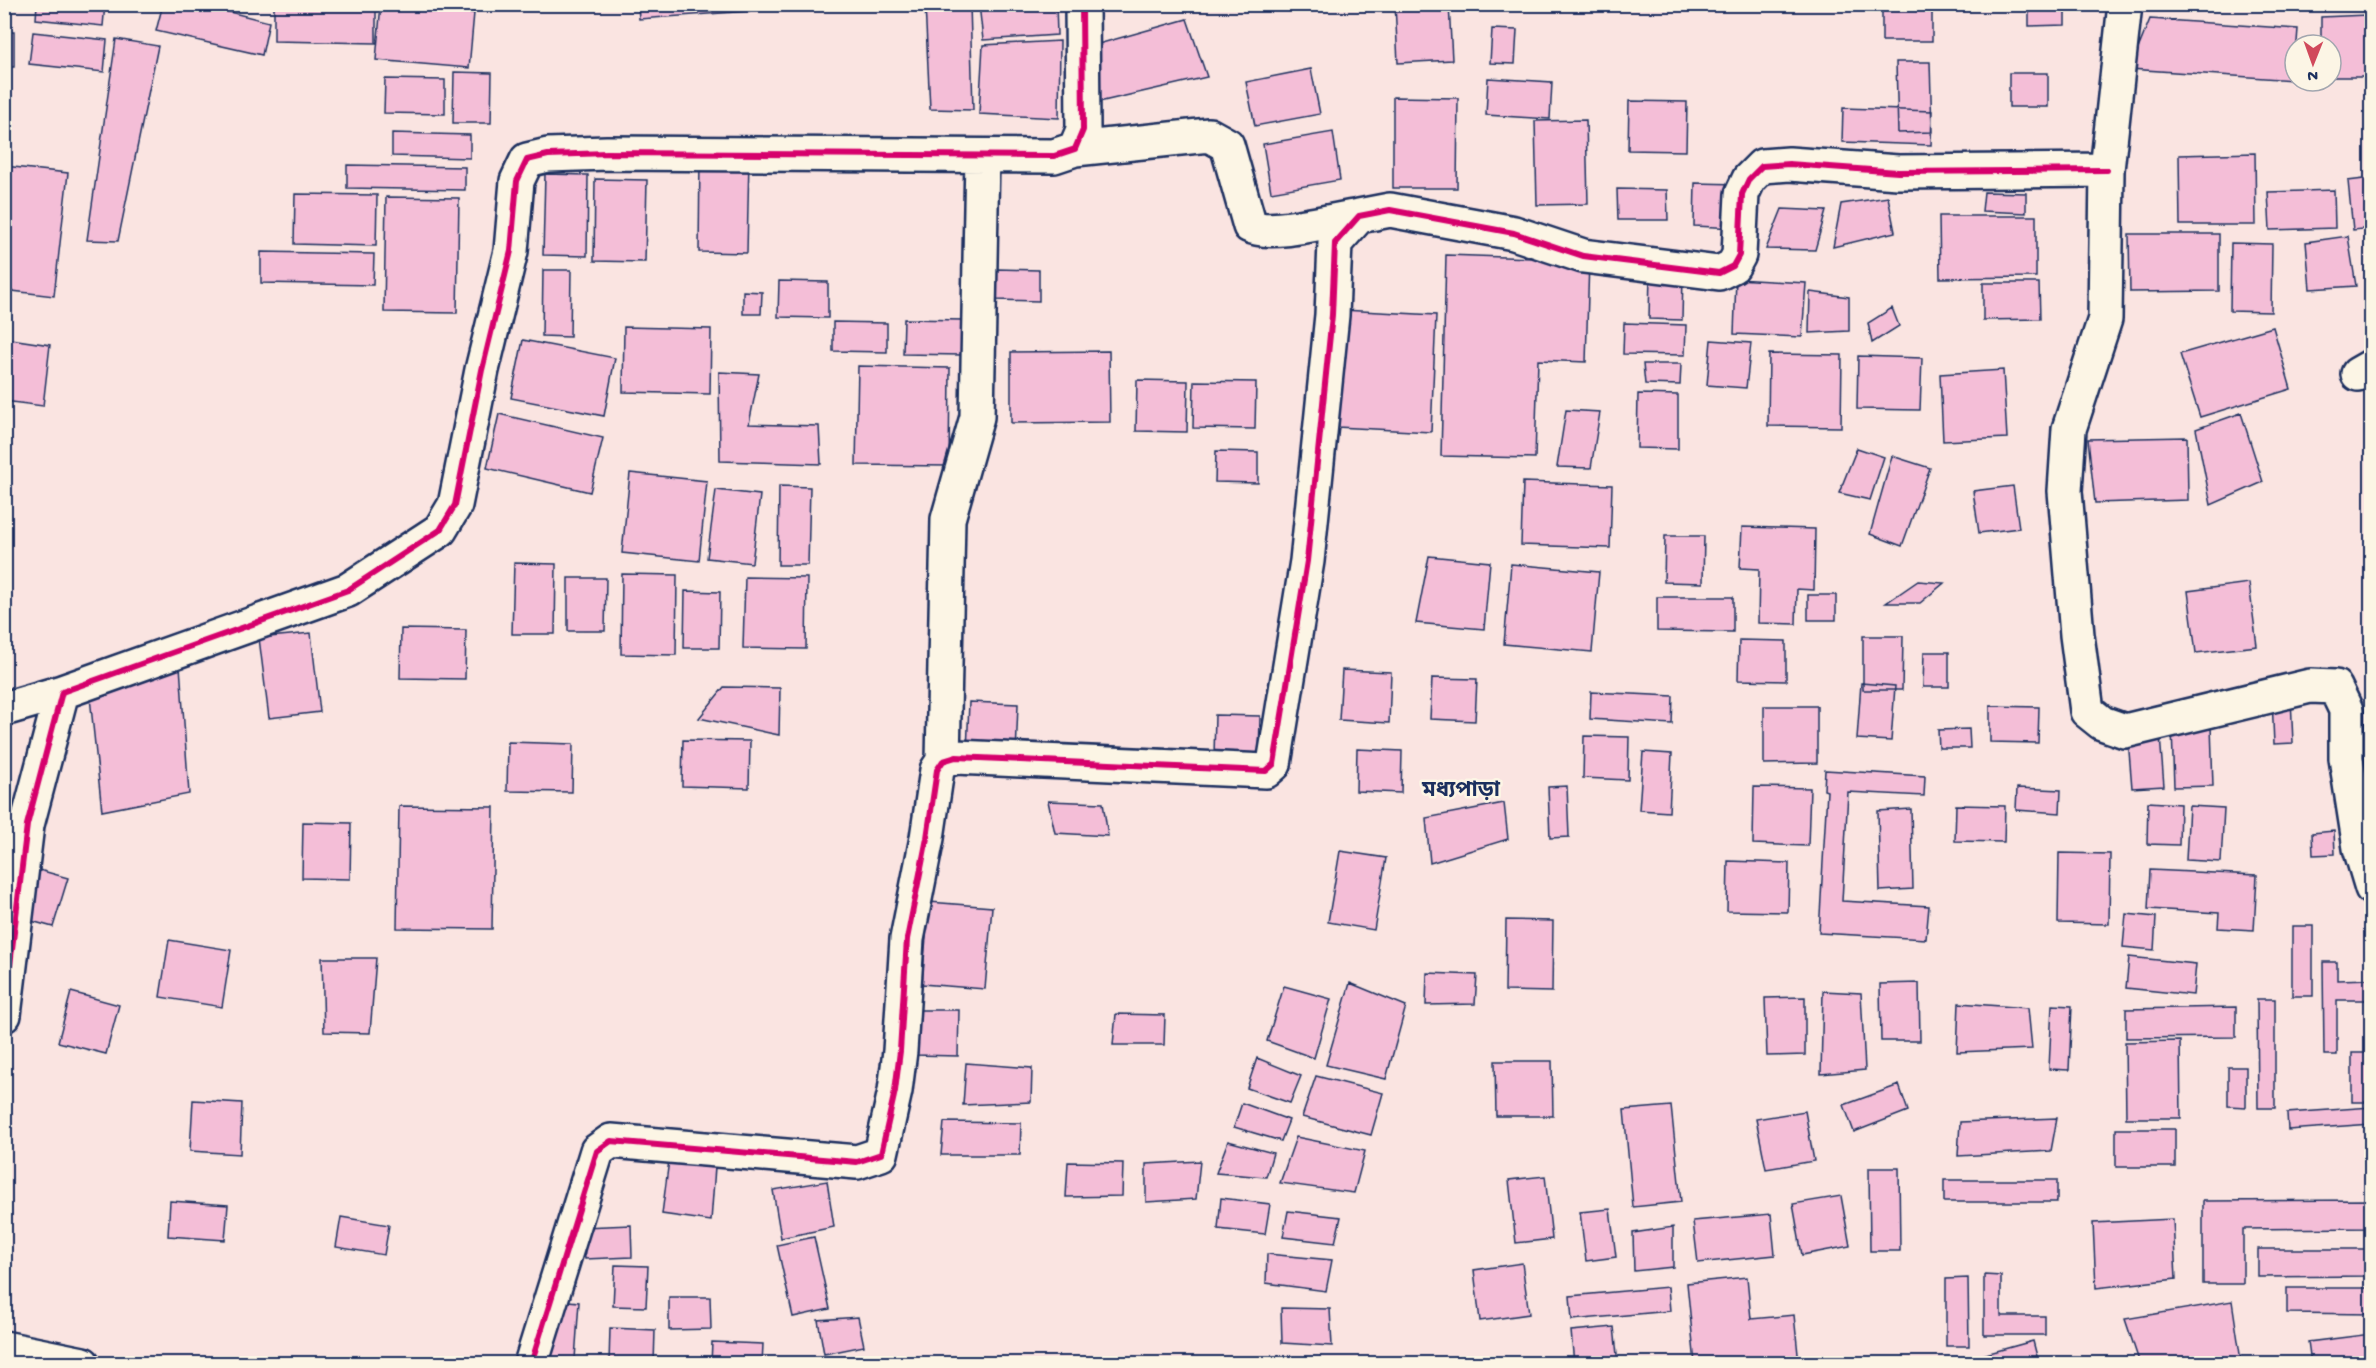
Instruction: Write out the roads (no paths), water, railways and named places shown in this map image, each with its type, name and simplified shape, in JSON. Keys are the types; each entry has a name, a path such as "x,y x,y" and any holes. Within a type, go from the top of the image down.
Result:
{"street":[{"path":"1075,148 1083,130 1082,4"},
{"path":"2125,4 2107,170 2105,319 2069,429 2065,491 2077,635 2087,711 2102,723 2125,731 2310,686 2335,687 2346,710 2346,758 2360,848 2372,888"},
{"path":"4,709 62,692 348,590 440,530 455,505 482,370 511,251 517,180 527,160 548,155 607,153 1054,156 1075,148 1209,135 1227,145 1250,226 1257,230 1276,229 1390,210 1514,233 1583,256 1719,273 1733,266 1738,255 1742,194 1749,179 1762,166 1789,164 1898,172 2107,170"},
{"path":"531,1364 597,1151 611,1141 857,1162 881,1154 898,1071 907,939 938,770 943,761 948,519 977,417 982,156"},
{"path":"943,761 956,757 1266,771 1274,764 1307,561 1332,315 1335,243 1359,216"},
{"path":"4,1015 27,825 62,692"},
{"path":"4,1348 83,1364"}],"district":[{"name":"মধ্যপাড়া","path":"1461,792"}]}
